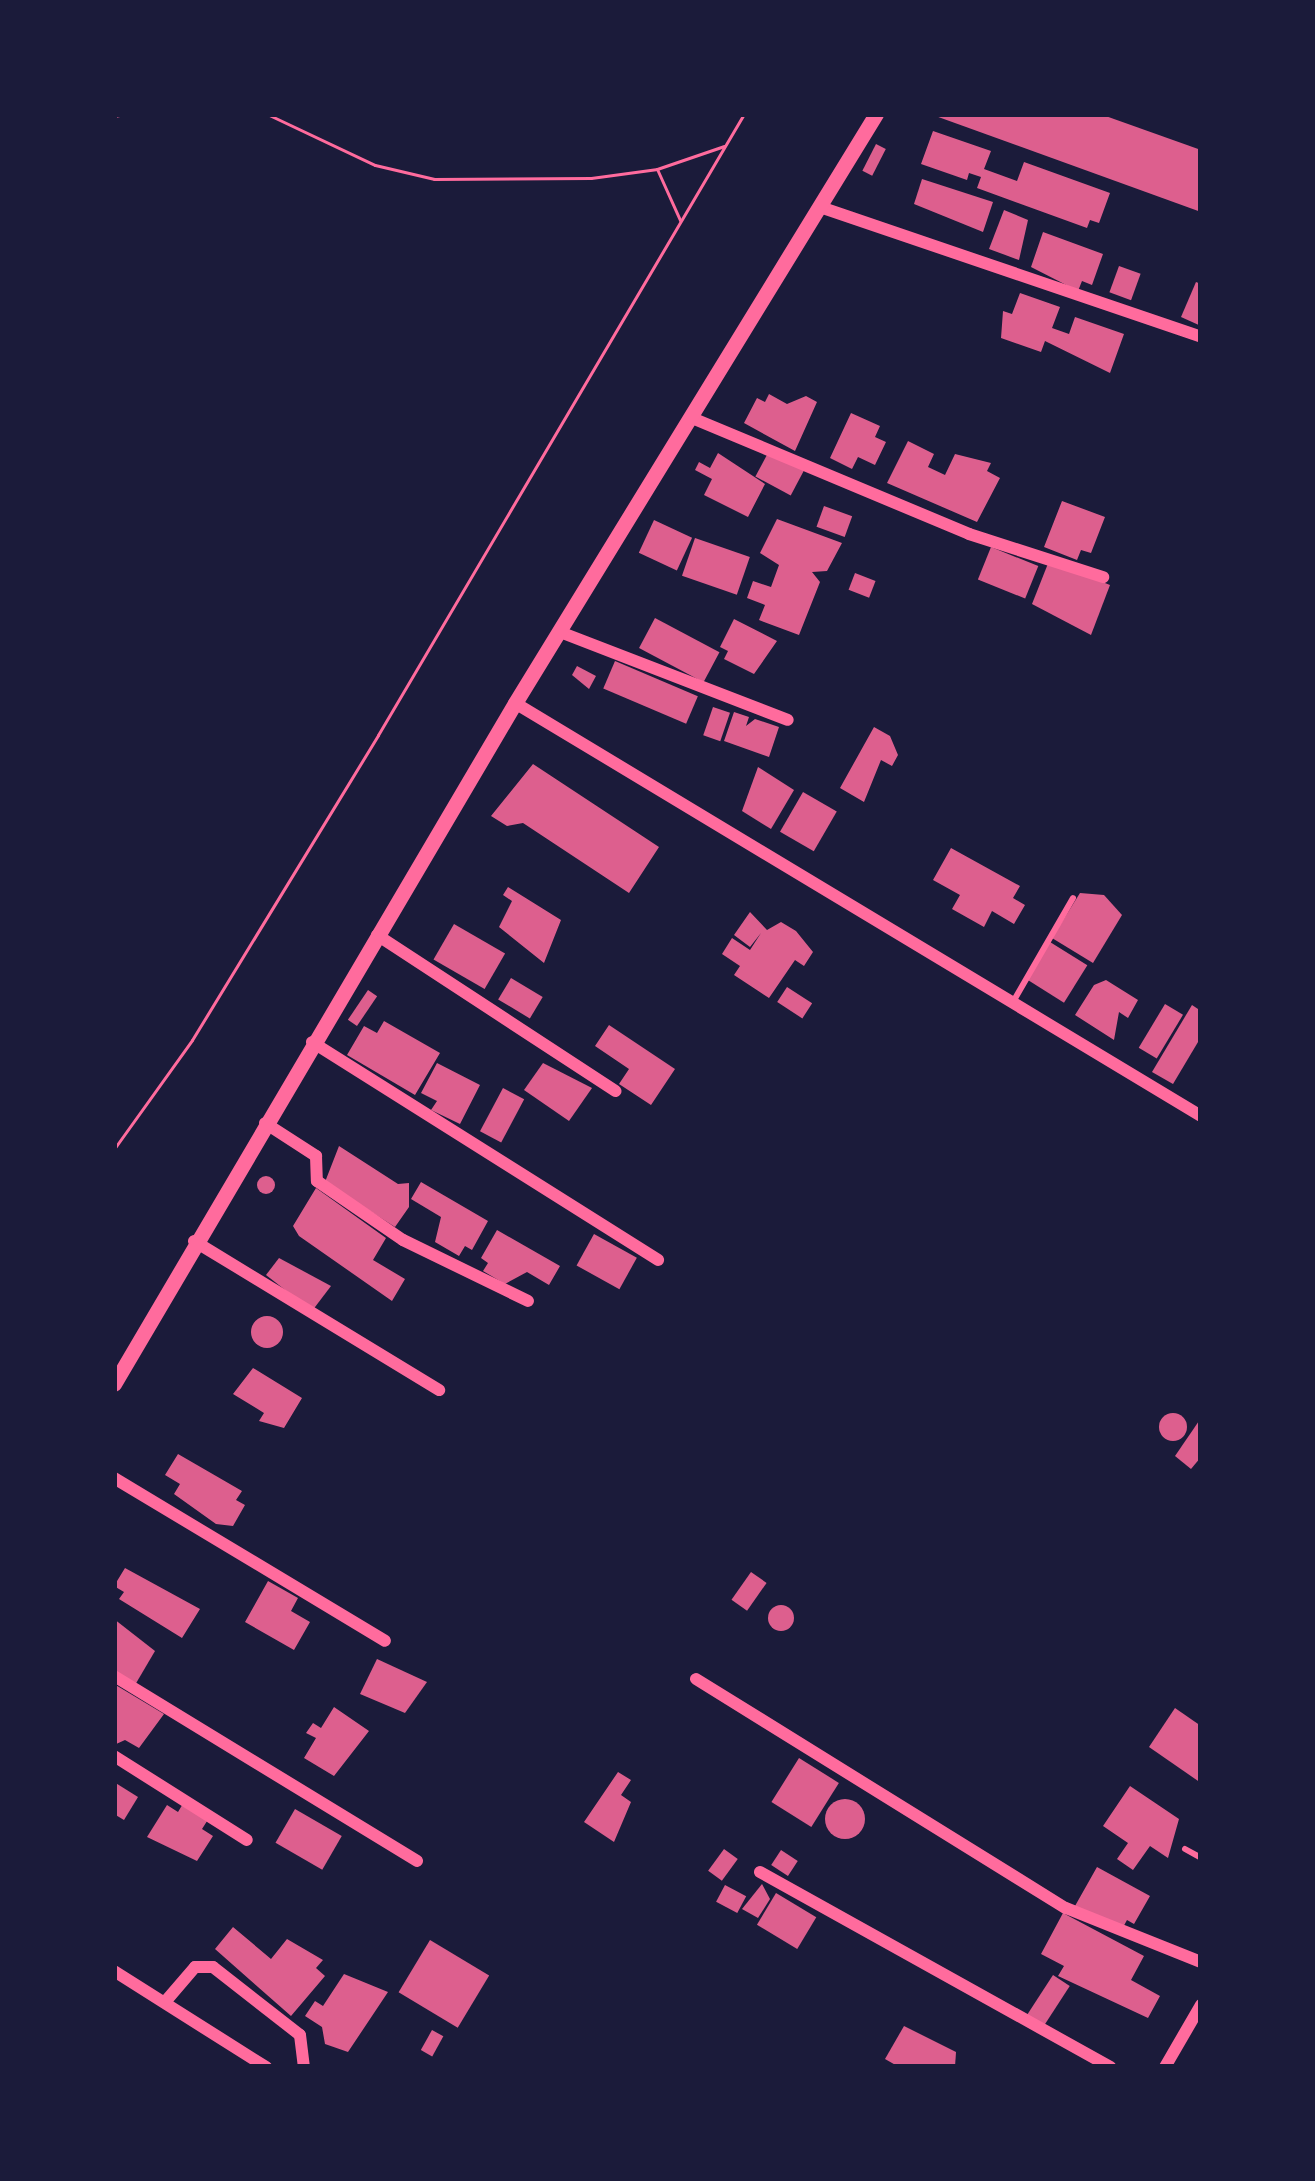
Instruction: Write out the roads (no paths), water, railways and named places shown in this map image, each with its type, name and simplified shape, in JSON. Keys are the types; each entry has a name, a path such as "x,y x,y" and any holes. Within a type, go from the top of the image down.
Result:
{"street":[{"path":"114,1384 193,1240 515,703 876,114"},
{"path":"820,207 1201,337"},
{"path":"692,418 968,534 1103,577"},
{"path":"560,632 788,720"},
{"path":"515,703 1201,1116"},
{"path":"377,935 616,1091"},
{"path":"312,1042 658,1260"},
{"path":"265,1123 316,1156 317,1181 403,1240 528,1301"},
{"path":"193,1240 439,1390"},
{"path":"114,1478 385,1641"},
{"path":"114,1676 417,1861"},
{"path":"696,1678 938,1821 1066,1908 1201,1962"},
{"path":"114,1756 248,1840"},
{"path":"760,1871 1109,2067"},
{"path":"165,2002 195,1966 213,1966 300,2036 304,2067"},
{"path":"114,1971 266,2067"},
{"path":"1165,2067 1201,2006"}],"lane":[{"path":"1013,1002 1072,898"},
{"path":"1185,1849 1201,1858"}]}
